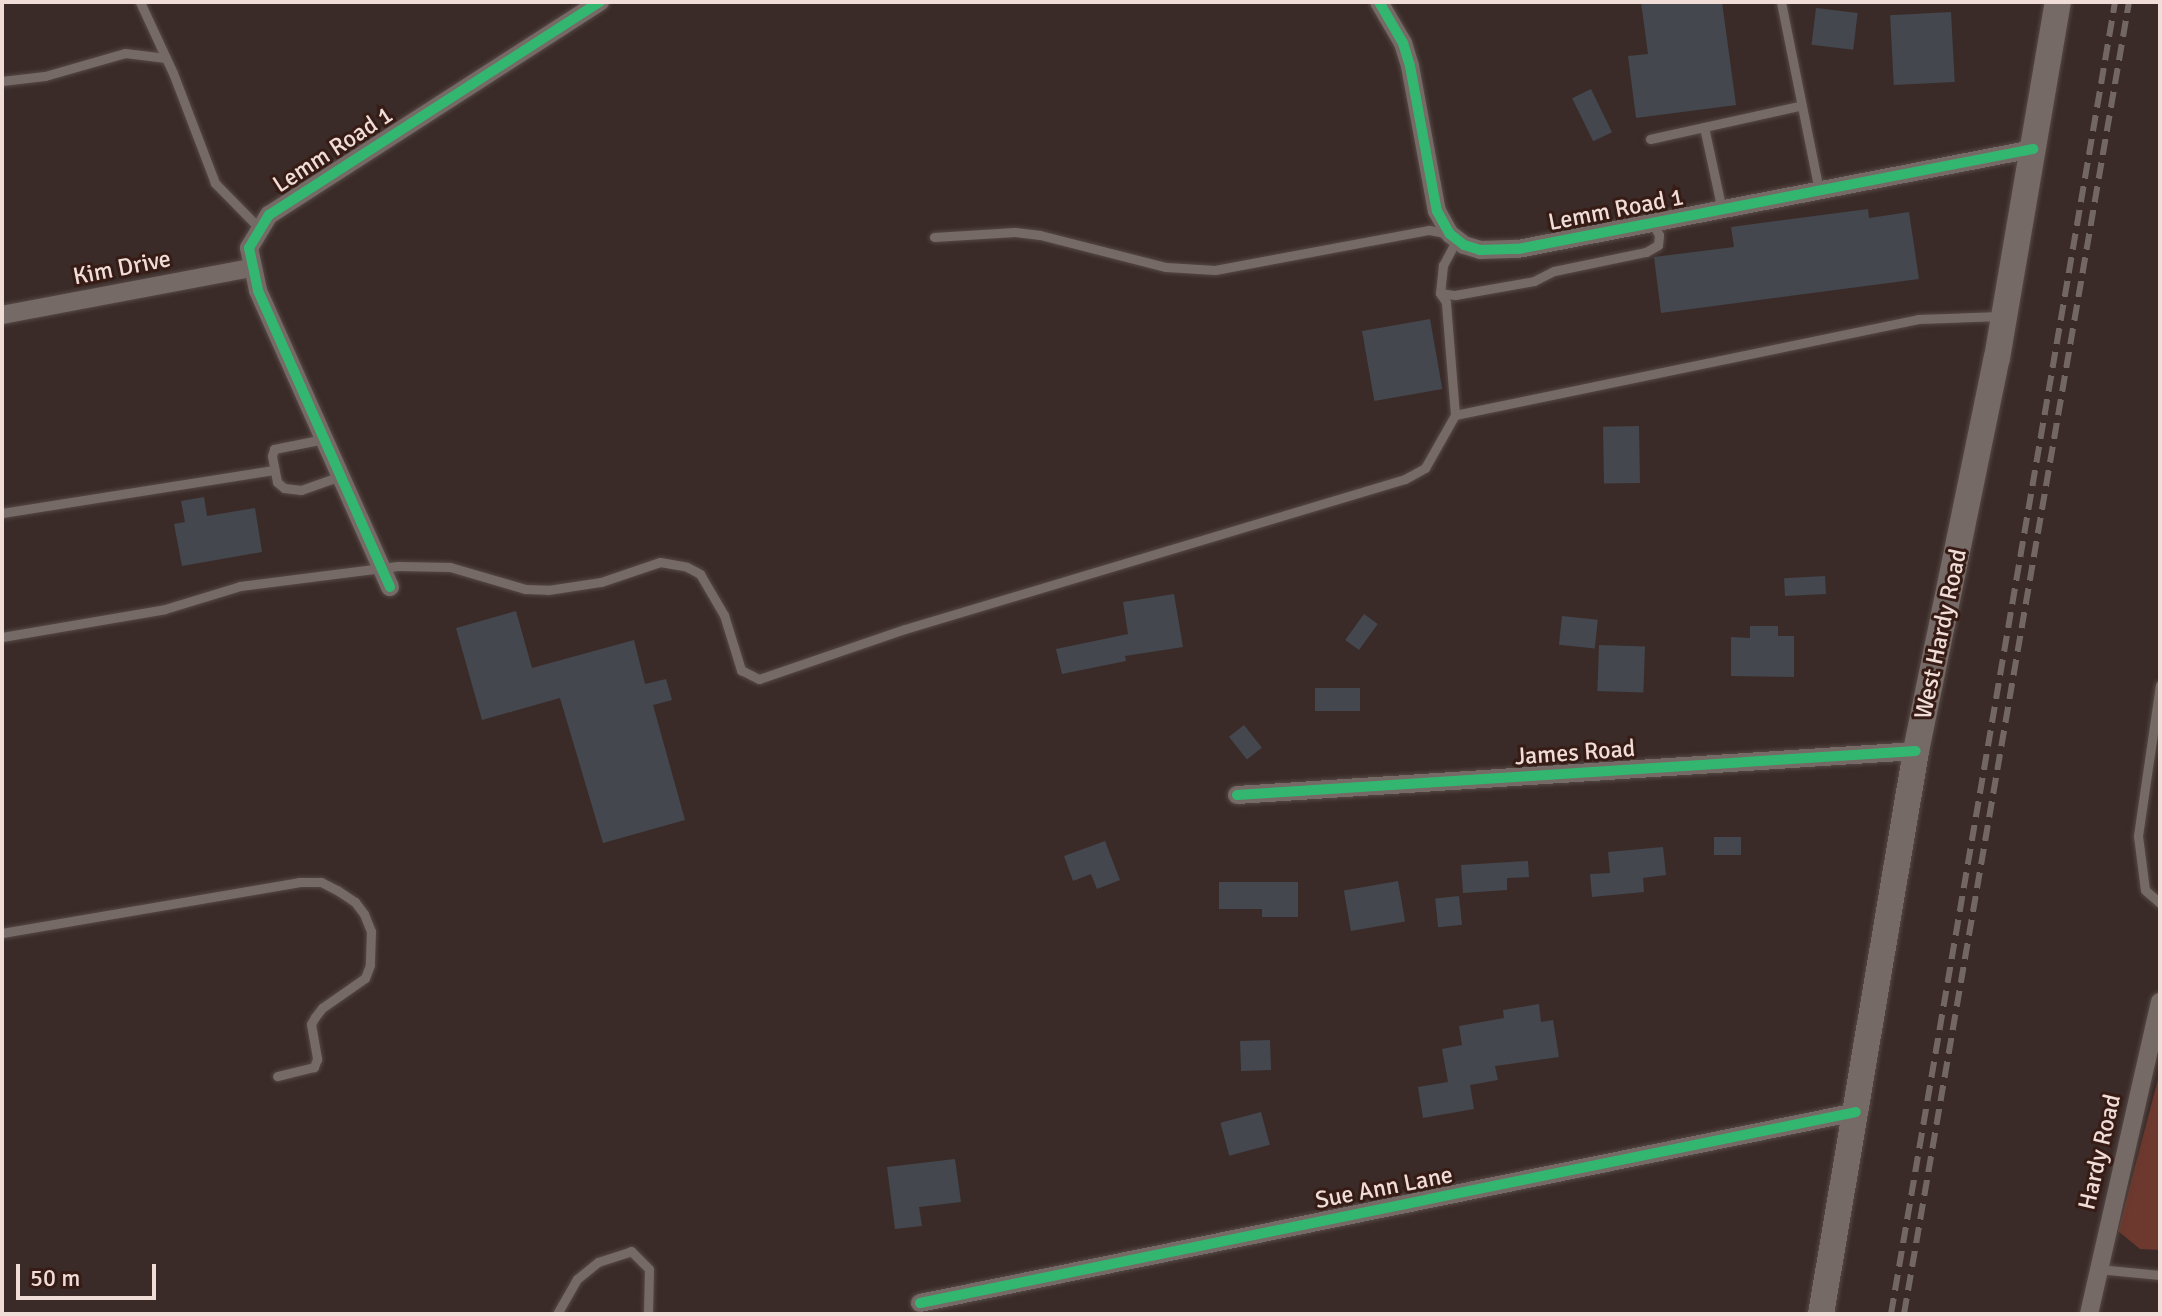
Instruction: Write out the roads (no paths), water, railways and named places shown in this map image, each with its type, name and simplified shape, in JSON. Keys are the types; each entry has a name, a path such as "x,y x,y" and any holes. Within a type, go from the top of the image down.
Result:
{"main road":[{"name":"West Hardy Road","path":"1821,1314 1916,751 2004,316 2058,2"}],"street":[{"name":"Lemm Road 1","path":"260,229 269,215 600,2"},
{"path":"1379,2 1391,20 1406,55 1437,211 1454,237"},
{"name":"Lemm Road 1","path":"1454,237 1480,250 1518,249 2033,149"},
{"path":"260,229 249,248 251,268 386,578"},
{"name":"Kim Drive","path":"2,315 251,268"},
{"name":"James Road","path":"1237,795 1916,751"},
{"name":"Hardy Road","path":"2089,1314 2160,1002"},
{"name":"Sue Ann Lane","path":"920,1303 1856,1112"}],"lane":[{"path":"140,2 166,58 215,183 260,229"},
{"path":"1781,2 1799,106 1819,190"},
{"path":"2,81 45,76 125,53 166,58"},
{"path":"1650,139 1799,106"},
{"path":"1704,127 1722,210"},
{"path":"1440,293 1455,295 1534,281 1554,271 1646,252 1658,245 1659,235 1653,224"},
{"path":"2,637 165,609 240,586 386,578 398,566 450,567 525,589 548,590 601,582 660,562 687,567 700,574 724,615 741,670 759,679 905,629 1405,479 1425,468 1455,415 1446,302 1440,293 1443,265 1454,237 1429,230 1215,270 1166,267 1040,235 1015,232 934,237"},
{"path":"1455,415 1918,319 2004,316"},
{"path":"324,439 274,449 277,482 284,488 301,490 341,476"},
{"path":"2,513 274,470"},
{"path":"2160,685 2138,836 2145,890 2160,903"},
{"path":"2,933 299,882 321,882 337,890 355,902 364,914 371,931 370,965 365,978 322,1008 311,1024 317,1059 314,1067 277,1076"},
{"path":"557,1314 577,1279 598,1262 631,1251 649,1269 648,1314"},
{"path":"2098,1269 2160,1275"}],"railway":[{"path":"1891,1314 2115,2"},
{"path":"1904,1314 2129,2"}]}
